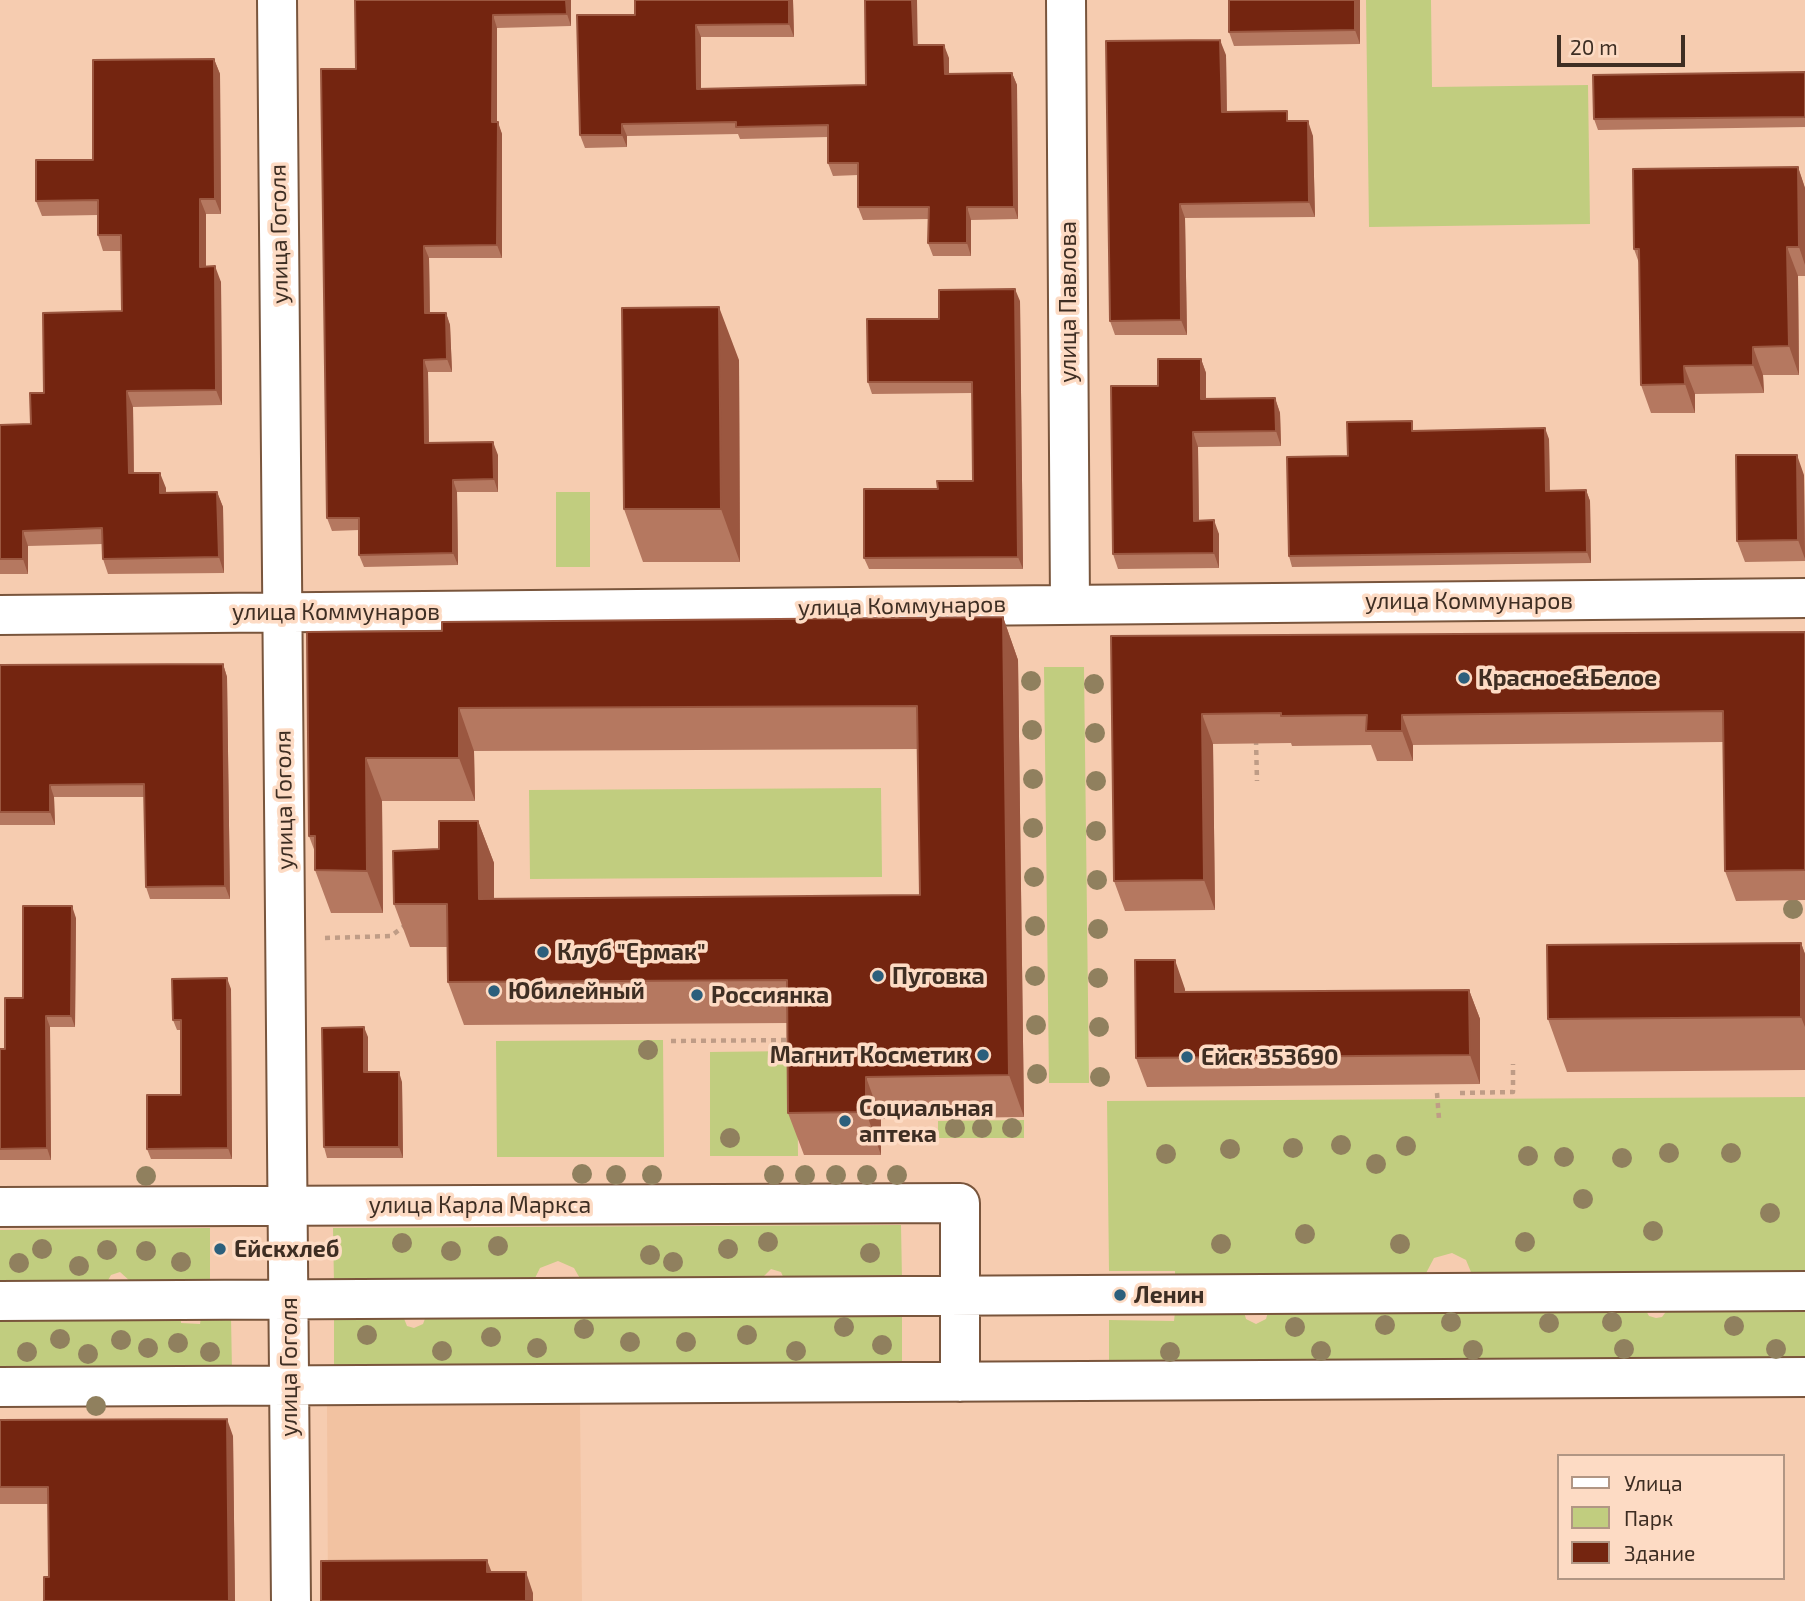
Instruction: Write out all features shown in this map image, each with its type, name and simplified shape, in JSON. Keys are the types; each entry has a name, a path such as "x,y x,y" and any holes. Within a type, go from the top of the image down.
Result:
{"street":[{"name":"улица Гоголя","path":"277,0 291,1601"},
{"name":"улица Павлова","path":"1066,0 1070,604"},
{"name":"улица Коммунаров","path":"0,615 1805,598"},
{"name":"улица Карла Маркса","path":"0,1207 960,1203 960,1296"},
{"path":"0,1301 1805,1291"},
{"path":"960,1296 960,1382"},
{"path":"0,1387 1805,1377"}],"path":[{"path":"1256,730 1257,781"},
{"path":"285,938 391,936 409,922"},
{"path":"671,1041 793,1040"},
{"path":"1460,1093 1513,1092 1513,1064"},
{"path":"1437,1093 1439,1119"}],"shaded area":[{"path":"580,1405 582,1601 328,1601 327,1406"}],"green space":[{"path":"1366,0 1431,0 1432,87 1588,85 1590,224 1369,227"},
{"path":"556,492 590,492 590,567 556,567"},
{"path":"1044,667 1084,667 1089,1083 1049,1083"},
{"path":"881,788 882,877 530,879 529,790"},
{"path":"663,1040 664,1157 497,1157 496,1041"},
{"path":"797,1051 798,1156 710,1156 710,1052"},
{"path":"1805,1097 1805,1275 1473,1277 1466,1260 1452,1253 1434,1258 1424,1277 1175,1279 1175,1271 1109,1271 1107,1101"},
{"path":"1024,1120 1024,1138 938,1138 938,1121"},
{"path":"901,1225 902,1280 785,1281 781,1272 771,1269 762,1278 582,1282 574,1268 558,1261 540,1268 533,1282 334,1283 333,1228"},
{"path":"210,1228 210,1284 130,1281 120,1272 111,1275 107,1282 0,1285 0,1230"},
{"path":"1645,1309 1649,1316 1656,1318 1662,1317 1668,1309 1805,1309 1805,1365 1109,1367 1109,1320 1174,1321 1175,1312 1244,1312 1246,1319 1256,1324 1266,1319 1268,1312"},
{"path":"902,1314 902,1367 334,1371 334,1317 403,1316 407,1326 414,1328 423,1324 426,1316"},
{"path":"181,1317 181,1323 200,1324 201,1317 231,1317 232,1371 0,1372 0,1318"}],"building":[{"path":"355,0 566,0 567,14 493,15 492,122 498,122 497,245 424,246 425,313 446,313 447,359 424,360 425,443 493,442 494,479 453,480 453,553 359,555 359,518 327,518 321,69 356,69"},
{"path":"635,0 789,0 789,24 696,25 697,89 866,85 865,0 912,0 914,45 944,45 945,74 1012,73 1014,207 967,207 967,243 928,243 929,207 858,207 858,163 828,163 828,125 736,127 736,122 622,124 622,135 580,135 577,15 635,15"},
{"path":"1229,0 1355,0 1355,30 1229,32"},
{"path":"1220,40 1222,112 1287,111 1287,121 1308,121 1309,202 1180,204 1181,320 1110,321 1106,41"},
{"path":"214,59 215,199 200,199 200,267 215,266 216,390 127,391 129,473 160,473 160,493 217,492 219,557 103,559 102,528 23,531 23,559 0,559 0,425 31,424 30,393 44,393 43,313 122,311 121,235 98,235 98,200 36,201 36,160 93,160 93,60"},
{"path":"1805,72 1805,117 1594,119 1593,75"},
{"path":"1798,167 1799,247 1787,247 1789,346 1753,347 1753,365 1684,366 1685,384 1641,385 1639,249 1634,249 1633,169"},
{"path":"1015,289 1018,557 864,558 864,489 938,489 937,481 973,481 972,382 868,382 867,319 939,319 939,290"},
{"path":"719,307 721,509 624,509 622,308"},
{"path":"1158,359 1201,359 1201,399 1275,398 1276,431 1193,432 1194,521 1214,520 1214,553 1113,554 1111,386 1158,386"},
{"path":"1412,421 1412,431 1545,428 1546,491 1586,490 1587,552 1289,556 1287,457 1348,456 1347,422"},
{"path":"1736,455 1797,455 1798,540 1737,541"},
{"path":"1003,617 1009,1075 866,1077 866,1112 788,1113 787,980 448,982 447,904 394,904 393,851 439,849 439,821 478,821 479,899 920,895 917,706 459,708 459,758 366,758 367,871 315,870 315,836 309,836 307,632 442,631 442,622"},
{"path":"1805,632 1805,870 1725,871 1723,711 1402,715 1402,731 1366,731 1367,715 1202,714 1204,880 1114,881 1111,636"},
{"path":"223,664 225,886 146,887 144,784 50,785 50,812 0,812 0,665"},
{"path":"23,906 72,906 71,1016 46,1016 47,1148 0,1149 0,1049 5,1049 5,998 23,998"},
{"path":"1801,943 1801,1017 1548,1019 1547,945"},
{"path":"1135,960 1175,960 1175,992 1469,990 1470,1055 1136,1058"},
{"path":"227,978 228,1148 147,1149 147,1095 181,1095 181,1020 173,1020 172,979"},
{"path":"364,1027 364,1072 399,1072 399,1147 324,1147 322,1028"},
{"path":"227,1419 229,1601 44,1601 44,1577 49,1577 48,1487 0,1487 0,1420"},
{"path":"487,1560 487,1572 526,1572 526,1601 321,1601 321,1561"}],"place":[{"name":"Красное&Белое","path":"1464,678"},
{"name":"Клуб \"Ермак\"","path":"543,952"},
{"name":"Пуговка","path":"878,976"},
{"name":"Юбилейный","path":"494,991"},
{"name":"Россиянка","path":"697,995"},
{"name":"Магнит Косметик","path":"983,1055"},
{"name":"Ейск 353690","path":"1187,1057"},
{"name":"Социальная аптека","path":"845,1121"},
{"name":"Ейскхлеб","path":"220,1249"},
{"name":"Ленин","path":"1120,1295"}]}
